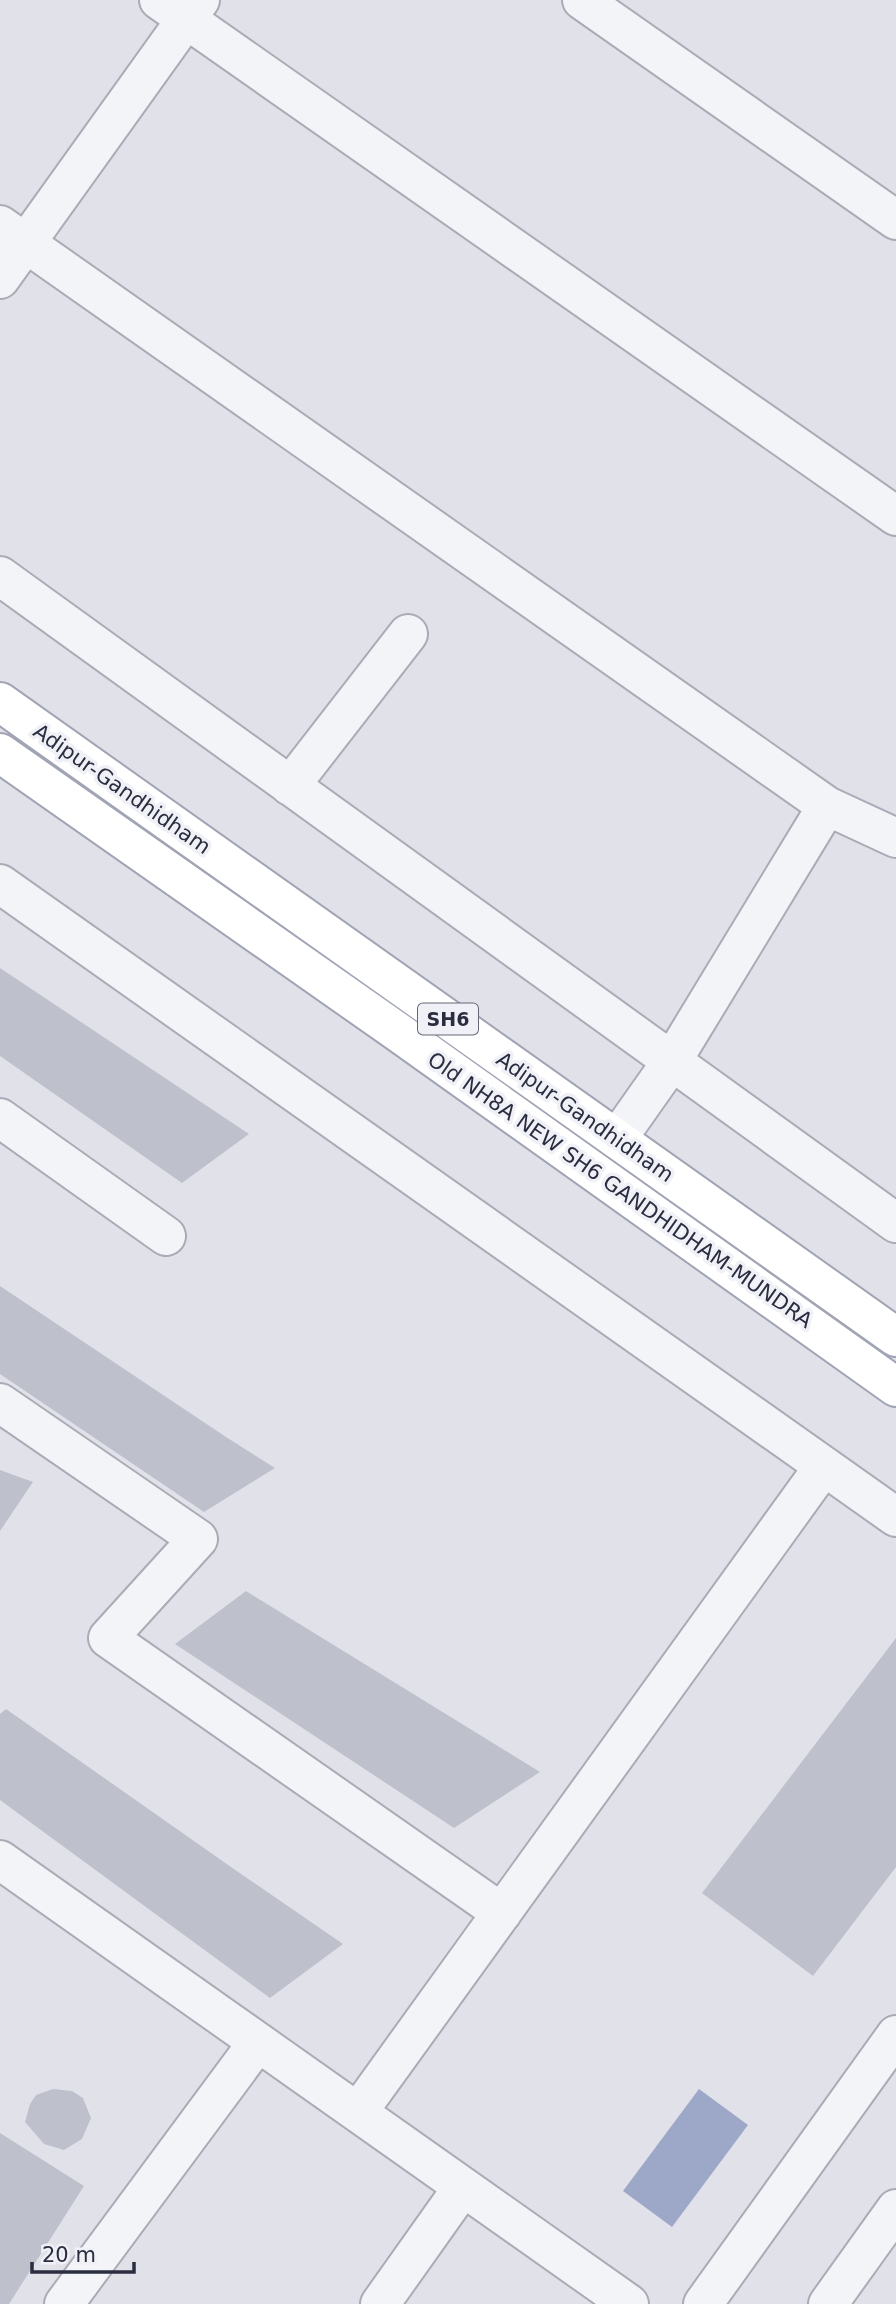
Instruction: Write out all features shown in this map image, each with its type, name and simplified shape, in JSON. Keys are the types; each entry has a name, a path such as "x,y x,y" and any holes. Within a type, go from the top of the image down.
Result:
{"main road":[{"name":"Adipur-Gandhidham","path":"0,702 896,1337"},
{"name":"Old NH8A NEW SH6 GANDHIDHAM-MUNDRA","path":"0,753 896,1387"}],"street":[{"path":"582,0 896,220"},
{"path":"0,279 13,234 182,6 896,516"},
{"path":"13,234 827,806 896,838"},
{"path":"0,576 896,1223"},
{"path":"290,786 408,634"},
{"path":"617,1139 672,1061 827,806"},
{"path":"0,884 896,1517"},
{"path":"0,1118 166,1236"},
{"path":"0,1403 198,1539 108,1638 502,1913"},
{"path":"358,2112 824,1466"},
{"path":"6,1876 258,2042 629,2304"},
{"path":"703,2304 896,2035"},
{"path":"64,2304 258,2042"},
{"path":"380,2304 463,2187"},
{"path":"828,2304 896,2209"}],"water":[{"path":"699,2089 748,2125 672,2227 623,2191"}],"building":[{"path":"0,968 249,1134 182,1183 0,1056"},
{"path":"0,1286 275,1468 204,1512 0,1374"},
{"path":"0,1470 33,1482 0,1531"},
{"path":"246,1591 540,1772 454,1828 175,1644"},
{"path":"896,1638 896,1867 813,1976 702,1893"},
{"path":"6,1709 343,1944 270,1998 0,1800 0,1714"},
{"path":"53,2089 72,2091 83,2098 91,2118 82,2139 64,2150 44,2144 25,2122 30,2104 36,2095"},
{"path":"0,2133 84,2186 9,2304 0,2304"}]}
